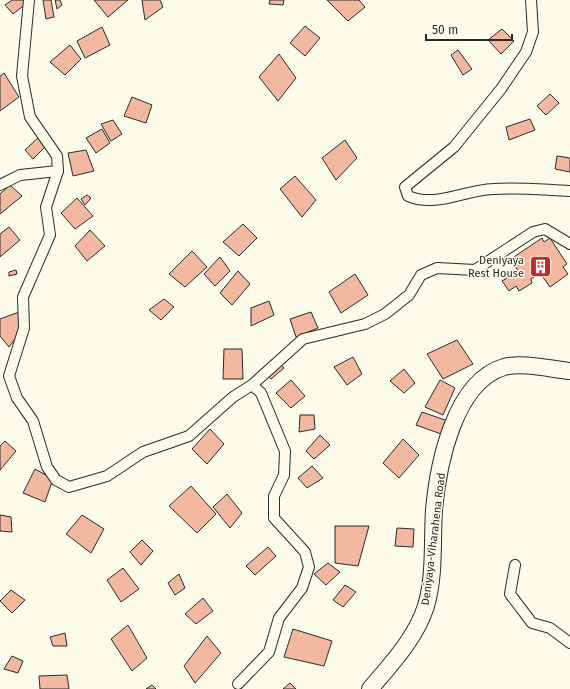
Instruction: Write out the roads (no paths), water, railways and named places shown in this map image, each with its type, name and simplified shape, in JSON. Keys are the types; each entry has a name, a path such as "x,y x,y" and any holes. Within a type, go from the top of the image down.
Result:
{"main road":[{"name":"Deniyaya-Viharahena Road","path":"370,689 399,653 419,624 426,606 433,548 434,509 441,469 451,428 466,398 475,385 489,373 504,367 521,366 570,371"}],"street":[{"path":"29,0 22,76 30,117 57,156 58,171 46,207 50,235 23,297 24,328 9,376 17,398 33,421 47,466 56,480 69,487 107,476 143,452 189,436 233,397 252,385 303,339 365,324 386,314 409,295 421,275 437,268 475,270 533,232 544,229 570,244"},
{"path":"531,0 533,32 526,52 501,89 454,147 405,187 408,196 417,200 438,200 492,189 570,191"},
{"path":"0,185 20,175 58,171"},
{"path":"238,684 268,652 279,618 302,588 309,567 305,552 274,518 274,496 284,475 285,451 261,393 252,385"},
{"path":"515,565 510,594 532,623 550,628 570,643"}],"place":[{"name":"Deniyaya Rest House","path":"540,266"}]}
